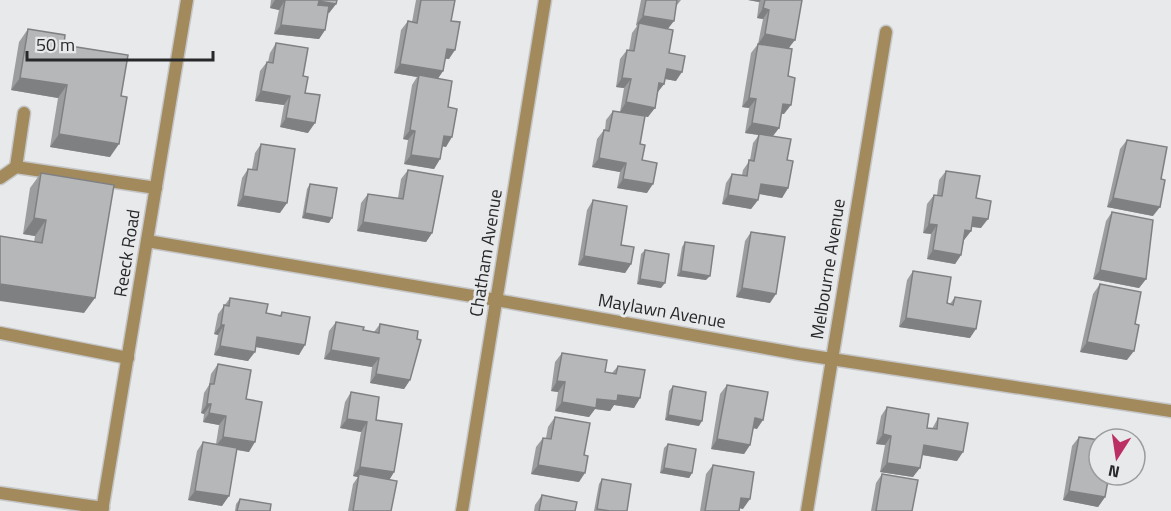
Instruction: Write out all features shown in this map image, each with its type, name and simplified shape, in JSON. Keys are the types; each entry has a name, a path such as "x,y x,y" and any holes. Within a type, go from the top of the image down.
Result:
{"street":[{"name":"Reeck Road","path":"103,509 187,0"},
{"name":"Chatham Avenue","path":"462,511 545,0"},
{"name":"Melbourne Avenue","path":"807,511 886,32"},
{"path":"16,168 24,113"},
{"path":"0,178 16,168 156,188"},
{"name":"Maylawn Avenue","path":"147,241 832,359 1171,411"},
{"path":"0,333 128,358"},
{"path":"0,493 103,509"}],"building":[{"path":"285,0 337,0 336,4 319,1 318,5 329,6 325,30 281,25"},
{"path":"421,0 455,0 451,21 460,22 455,50 447,49 443,71 400,64 408,21 417,23"},
{"path":"646,0 677,0 674,21 643,16"},
{"path":"765,0 802,0 795,40 765,34 769,10 763,8"},
{"path":"639,23 673,30 669,53 685,56 682,72 667,69 664,84 659,83 655,108 626,102 631,79 622,78 627,50 634,51"},
{"path":"28,29 65,35 64,45 128,55 121,96 127,97 119,144 59,134 67,85 20,78"},
{"path":"276,43 308,48 303,76 308,77 305,93 320,95 315,123 286,118 290,96 261,91 267,62 273,63"},
{"path":"758,44 792,49 788,76 795,78 791,105 783,104 779,128 752,123 756,99 749,98"},
{"path":"419,75 452,81 448,107 457,109 452,137 444,136 440,159 411,155 415,131 410,130"},
{"path":"613,111 645,116 640,144 645,145 642,160 657,163 653,184 623,179 626,163 599,158 604,130 609,131"},
{"path":"759,134 791,139 787,160 793,161 788,188 761,184 758,200 728,195 732,174 747,176 749,160 754,161"},
{"path":"1127,140 1167,147 1161,179 1165,180 1160,207 1113,198"},
{"path":"261,144 295,149 287,203 243,196 248,169 257,170"},
{"path":"408,170 443,176 432,233 363,222 368,194 403,199"},
{"path":"946,171 980,176 976,198 991,201 988,219 973,217 971,231 965,230 961,255 933,250 937,225 929,224 934,195 942,196"},
{"path":"41,173 114,185 95,298 0,284 0,236 42,243 46,220 34,218"},
{"path":"310,184 337,188 332,218 305,213"},
{"path":"593,200 627,206 621,245 634,247 631,264 584,256"},
{"path":"1112,212 1153,220 1146,279 1100,270"},
{"path":"751,232 785,237 776,294 742,288"},
{"path":"685,242 714,246 710,276 681,271"},
{"path":"645,250 669,254 665,283 640,279"},
{"path":"913,271 951,277 947,303 953,305 955,297 981,301 976,329 906,318"},
{"path":"1100,284 1141,292 1135,324 1139,325 1134,351 1087,342"},
{"path":"230,298 268,304 266,313 281,316 282,312 310,317 305,345 257,337 255,352 220,346 224,325 221,325 224,305 229,306"},
{"path":"336,322 364,327 363,330 379,333 380,324 418,331 417,339 421,340 410,380 376,374 379,358 331,350"},
{"path":"562,353 607,360 605,372 616,374 618,366 645,370 640,398 618,395 617,401 597,399 596,408 562,402 565,382 557,381"},
{"path":"218,364 251,370 246,399 262,402 255,442 223,437 226,416 209,413 211,404 207,404 210,384 214,384"},
{"path":"727,385 768,392 763,420 755,418 750,445 717,439"},
{"path":"673,386 706,392 702,421 668,415"},
{"path":"351,392 379,397 376,420 402,424 394,472 360,467 367,422 347,419"},
{"path":"887,407 929,414 927,428 937,429 938,418 968,423 963,452 924,445 920,468 887,463 891,436 883,434"},
{"path":"555,417 590,423 584,455 588,456 585,473 538,465 543,438 551,439"},
{"path":"1079,437 1087,438 1087,487 1107,487 1105,497 1069,491"},
{"path":"203,442 237,448 229,496 195,491"},
{"path":"668,444 696,449 692,473 664,468"},
{"path":"713,465 754,472 750,499 741,498 739,511 705,511"},
{"path":"359,474 397,481 391,511 353,511"},
{"path":"882,474 918,480 912,511 876,511"},
{"path":"602,479 631,484 627,511 597,509"},
{"path":"542,495 577,502 575,511 539,511"},
{"path":"240,499 271,504 270,511 237,511"}]}
